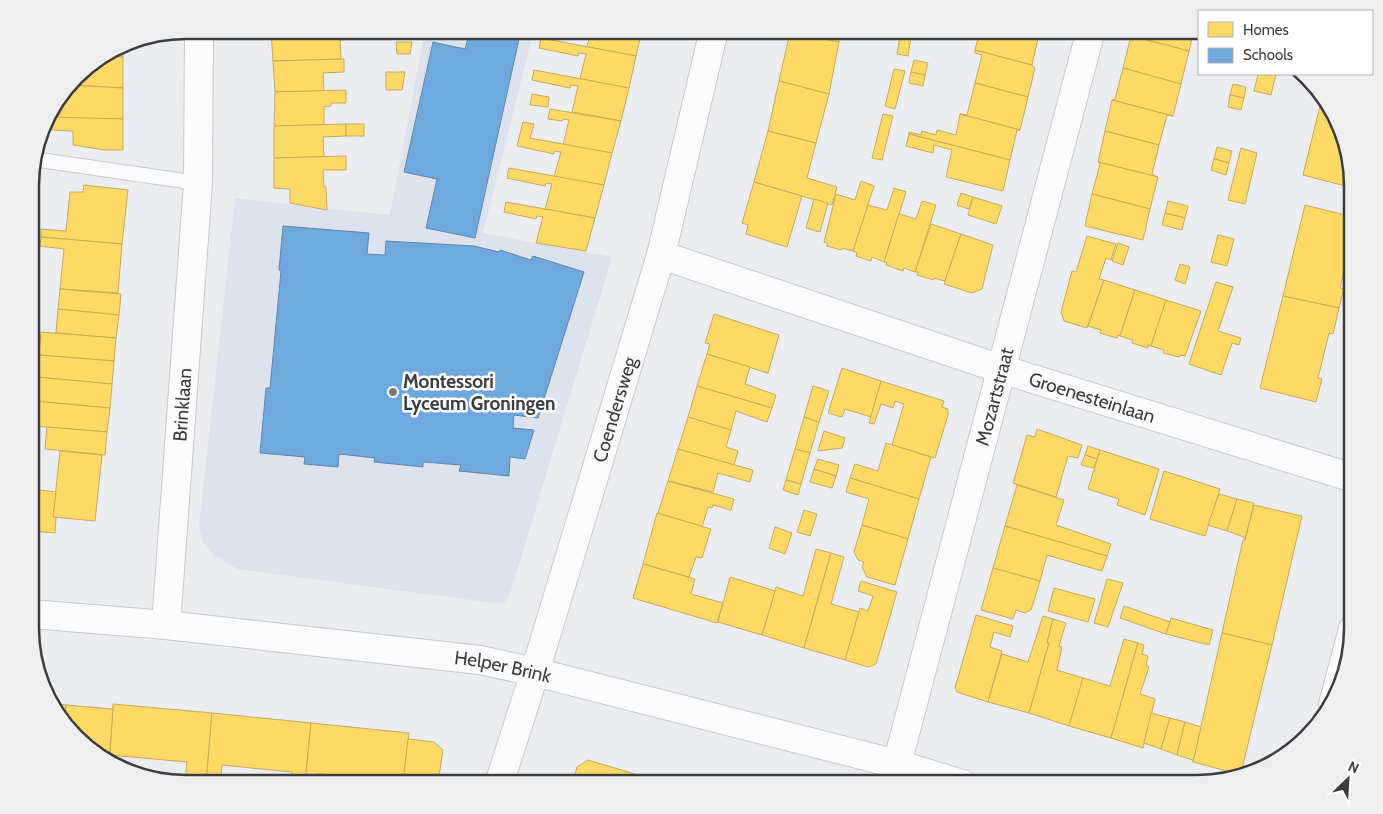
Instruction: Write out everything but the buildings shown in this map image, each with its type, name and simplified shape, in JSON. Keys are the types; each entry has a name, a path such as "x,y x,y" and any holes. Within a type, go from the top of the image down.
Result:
{"street":[{"name":"Brinklaan","path":"166,626 198,183 199,39"},
{"name":"Coendersweg","path":"502,775 536,672 662,256 712,39"},
{"name":"Mozartstraat","path":"897,764 1089,39"},
{"name":"Groenesteinlaan","path":"662,256 1001,369 1344,475"},
{"name":"Helper Brink","path":"39,615 166,626 480,660 536,672 897,764 933,775"}],"lane":[{"path":"41,160 198,183"}],"shaded area":[{"name":"Montessori Lyceum Groningen","path":"423,39 532,39 483,233 612,257 510,594 505,602 494,603 237,569 214,555 203,542 199,527 235,198 390,215"}],"place":[{"name":"Montessori Lyceum Groningen","path":"393,392"}]}
